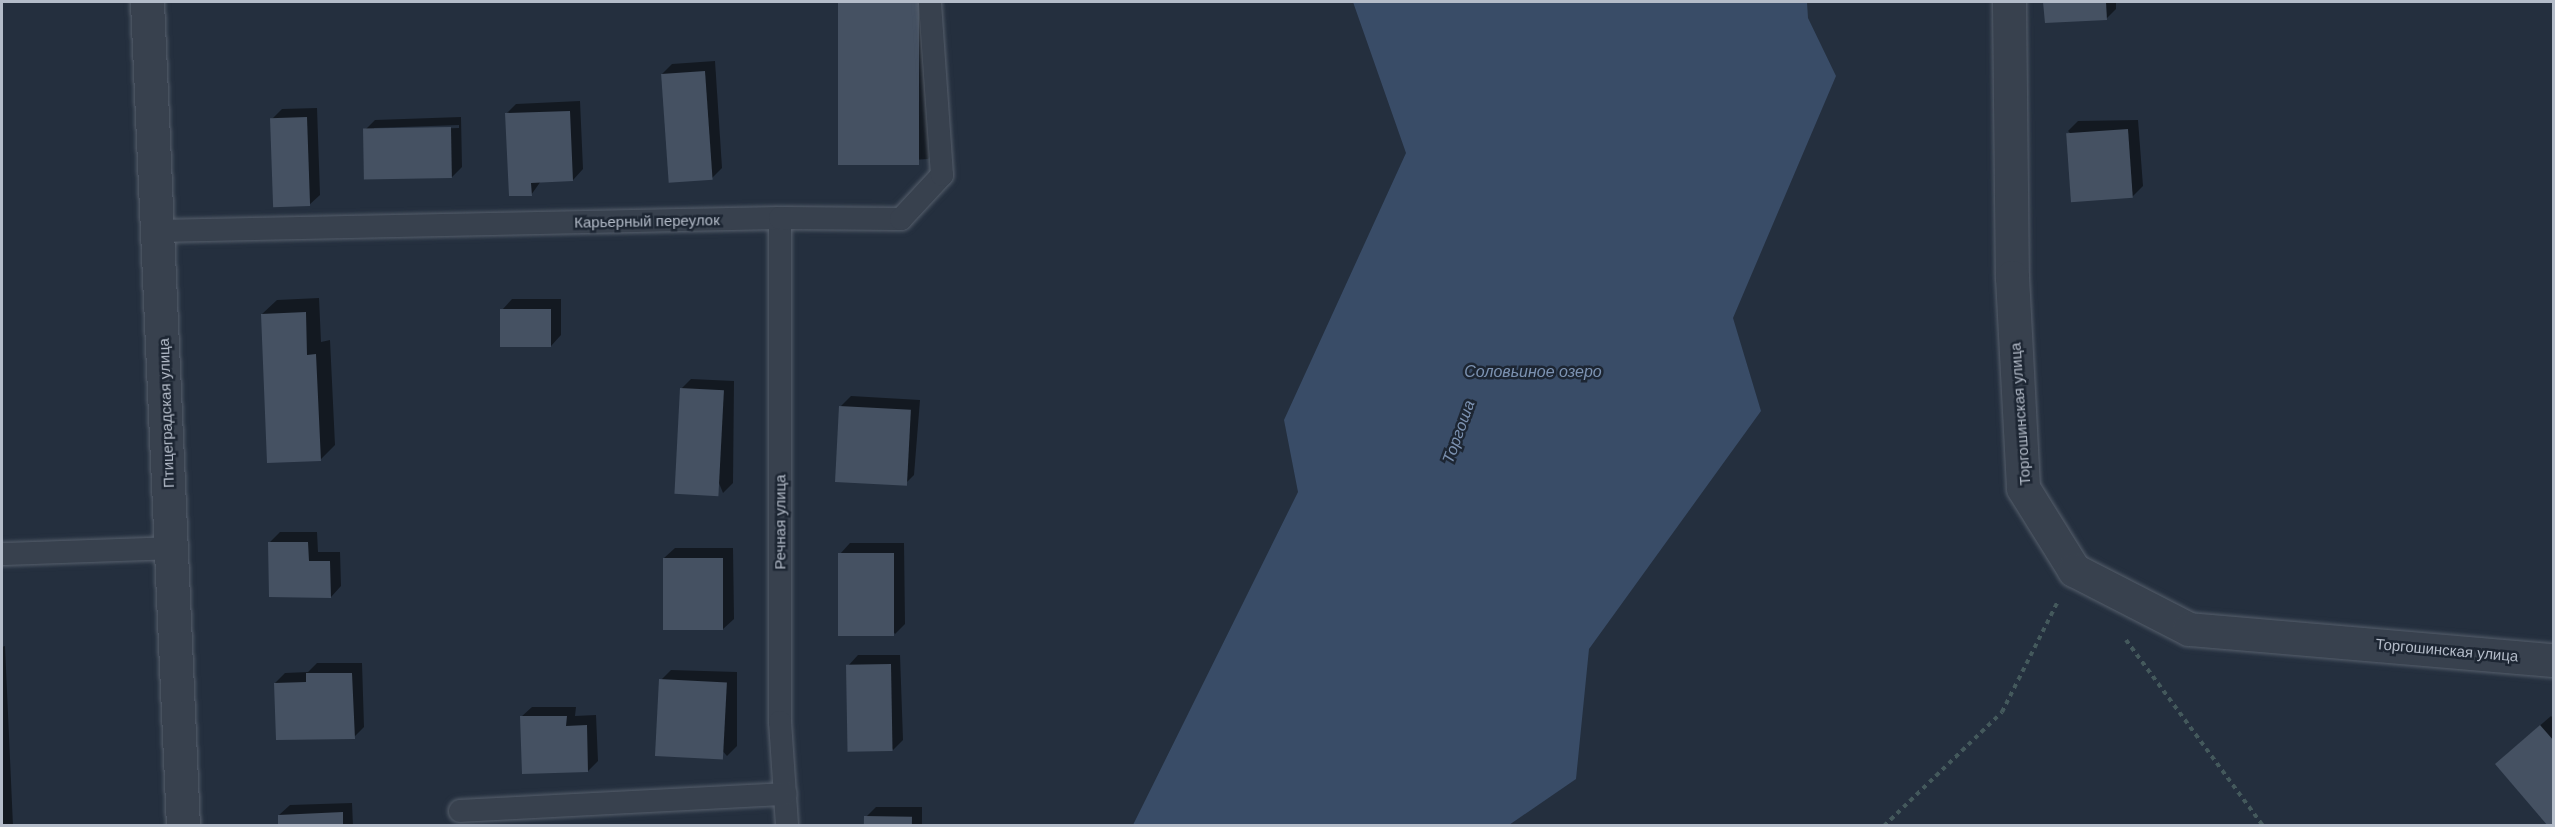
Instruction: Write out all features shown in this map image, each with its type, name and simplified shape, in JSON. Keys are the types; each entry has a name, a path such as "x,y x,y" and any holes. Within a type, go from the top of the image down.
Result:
{"street":[{"name":"Птицеградская улица","path":"147,2 183,825"},
{"name":"Торгошинская улица","path":"2009,2 2012,278 2023,488 2074,570 2189,629 2553,660"}],"lane":[{"name":"Карьерный переулок","path":"158,231 780,218 901,219 942,175 930,2"},
{"name":"Речная улица","path":"780,218 780,722 787,825"},
{"path":"2,554 172,548"},
{"path":"460,811 786,794"}],"path":[{"path":"1884,825 2002,712 2074,570"},
{"path":"2123,636 2262,825"}],"water":[{"name":"Соловьиное озеро","path":"1353,2 1807,2 1808,18 1836,76 1733,318 1761,411 1589,649 1576,779 1509,825 1133,825 1298,492 1284,420 1406,153"}],"building":[{"path":"838,2 919,2 919,165 838,165"},
{"path":"2043,2 2106,2 2107,20 2045,23"},
{"path":"705,71 713,180 669,183 661,74"},
{"path":"570,111 573,181 531,183 532,196 509,196 505,113"},
{"path":"307,117 310,206 273,207 270,118"},
{"path":"451,127 452,178 364,180 363,129"},
{"path":"2128,129 2133,198 2071,202 2066,133"},
{"path":"500,309 551,309 551,347 500,347"},
{"path":"306,312 307,355 316,354 321,461 267,463 261,314"},
{"path":"680,388 724,390 718,496 674,494"},
{"path":"839,406 911,410 907,486 835,482"},
{"path":"268,542 308,542 309,561 330,561 331,598 269,597"},
{"path":"838,553 894,553 894,636 838,636"},
{"path":"663,558 723,558 723,630 663,630"},
{"path":"891,664 893,751 848,752 846,665"},
{"path":"306,673 352,673 355,739 276,740 274,683 306,682"},
{"path":"659,679 727,683 723,759 655,756"},
{"path":"520,716 567,716 566,726 587,725 588,772 522,774"},
{"path":"2540,725 2554,741 2554,826 2548,826 2495,764"},
{"path":"343,812 343,826 278,826 278,815"},
{"path":"864,816 912,817 912,826 864,826"}],"water label":[{"name":"Торгоша","path":"1459,432"}]}
